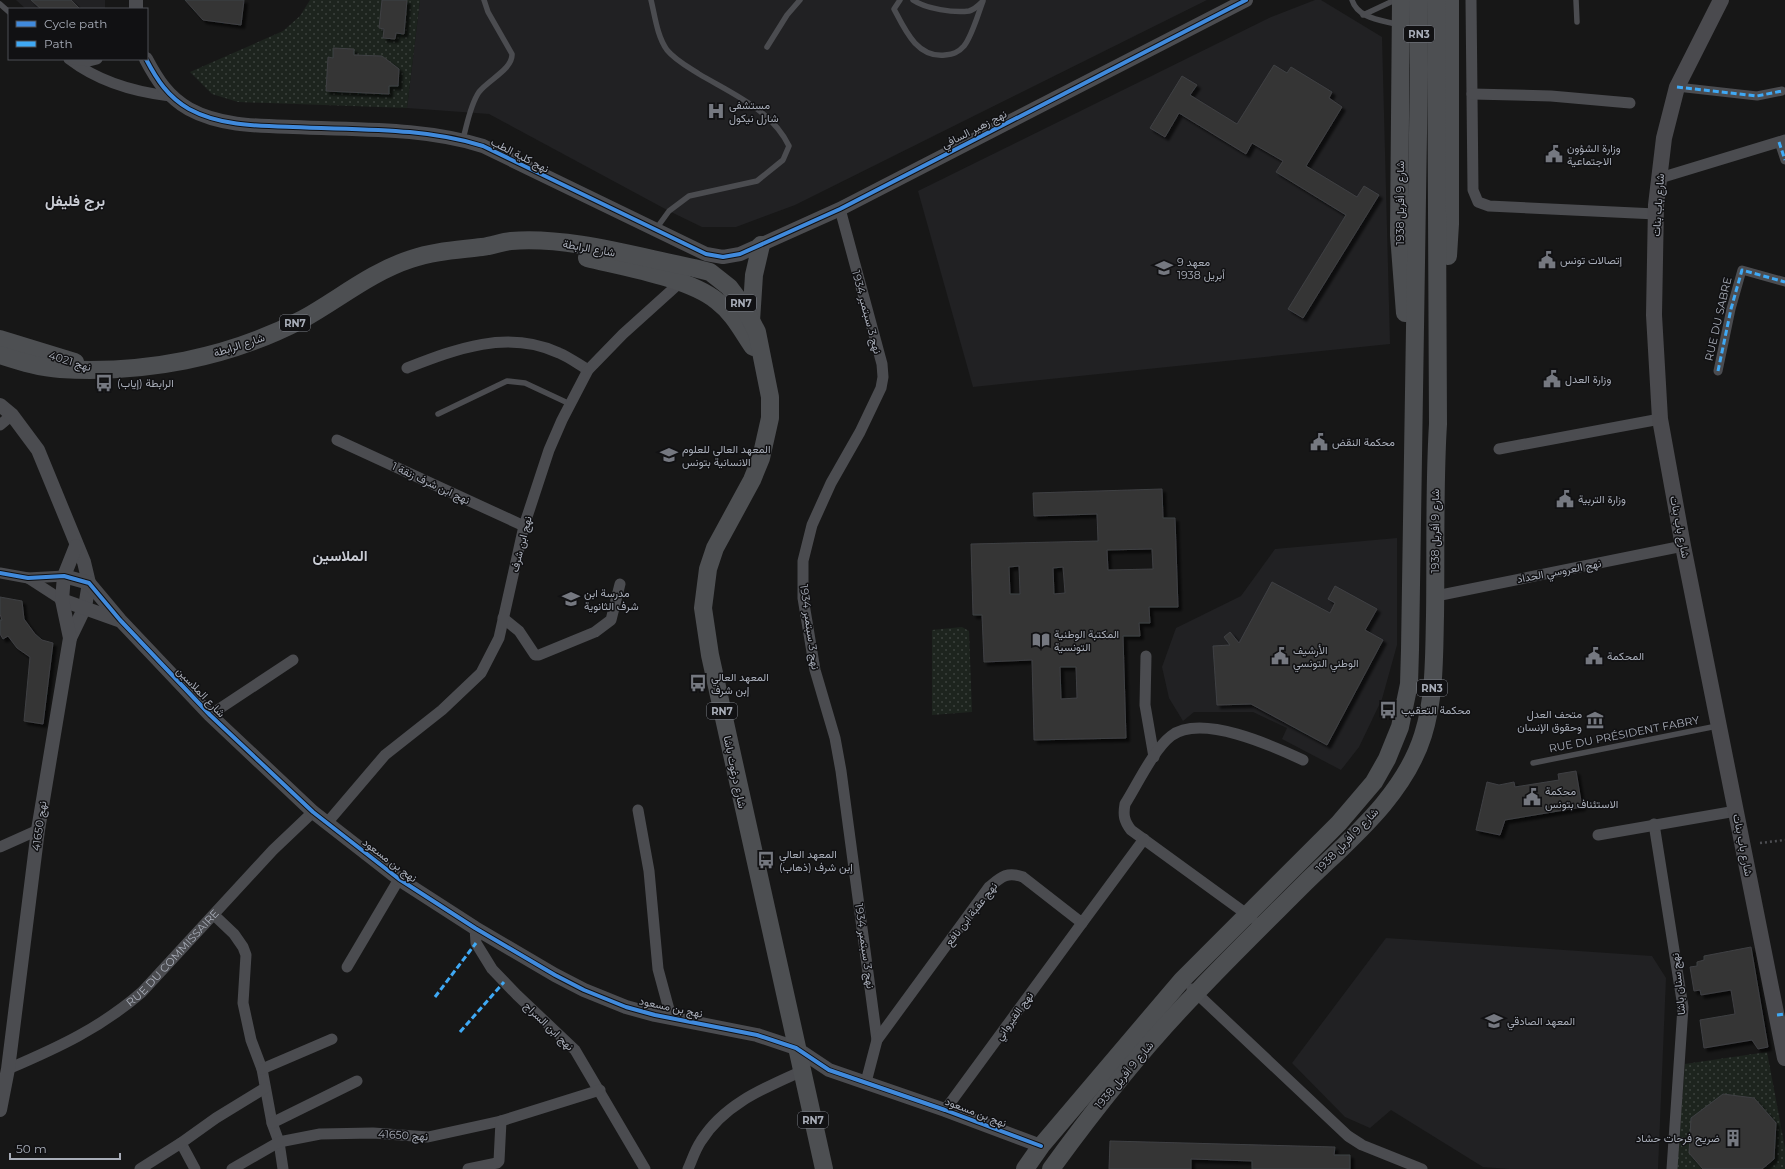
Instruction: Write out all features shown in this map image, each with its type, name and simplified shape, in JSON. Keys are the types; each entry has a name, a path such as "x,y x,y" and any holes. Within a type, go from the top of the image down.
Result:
{"main road":[{"name":"شارع 9 أفريل 1938","path":"1401,0 1399,235 1414,429"},
{"name":"شارع 9 أفريل 1938","path":"1025,1169 1041,1146 1182,980 1339,823 1374,782 1387,759 1400,727 1409,684 1410,657 1419,69 1418,0"},
{"name":"شارع 9 أفريل 1938","path":"1436,0 1438,424"},
{"name":"شارع 9 أفريل 1938","path":"1051,1169 1125,1072 1196,993 1361,828 1397,788 1423,736 1432,692 1436,596 1435,482 1450,224 1450,0"},
{"name":"شارع باب بنات","path":"1722,0 1677,86 1664,138 1656,214 1654,315 1660,419 1683,546 1736,811 1781,1015 1785,1058"},
{"name":"شارع الرابطة","path":"96,369 165,365 217,353 277,332 305,317 364,281 411,259 448,250 483,247 510,241 540,241 583,246 694,268"},
{"path":"751,322 753,283 761,245"},
{"name":"شارع الرابطة","path":"483,247 582,257 681,282"},
{"name":"شارع درغوث باشا","path":"694,268 710,272 729,287 744,307 757,332 770,397 770,418 766,438 752,480 715,548 707,574 703,608 710,655 824,1169"},
{"name":"شارع درغوث باشا","path":"681,282 701,290 718,301 732,316 762,359"},
{"name":"نهج 4021","path":"0,339 96,369"},
{"name":"نهج 4021","path":"0,355 24,362 59,369 96,369"}],"street":[{"name":"نهج زهير السافي","path":"706,254 732,256 761,245 840,209 1246,0"},
{"path":"1471,0 1472,190 1475,198 1481,204 1489,206 1656,214"},
{"path":"71,60 91,73 127,88 170,96"},
{"path":"81,60 93,60"},
{"name":"نهج كلية الطب","path":"146,60 156,79 170,96 189,109 213,119 247,125 428,134 463,140 483,146 706,254"},
{"path":"1677,86 1757,96 1782,91"},
{"path":"1472,94 1551,96 1630,103"},
{"path":"1660,178 1782,141 1785,160"},
{"name":"نهج 3 سبتمبر 1934","path":"840,209 882,364 883,377 881,388 860,432 831,483 812,525 803,560 803,598 815,670 835,738 841,771 877,1040"},
{"name":"نهج ابن شرف","path":"327,823 385,755 442,710 482,673 498,638 524,526 549,450 570,404 588,370 623,334 681,282 706,254"},
{"name":"RUE DU SABRE","path":"1718,371 1731,309 1742,270 1785,282"},
{"path":"407,368 461,348 504,341 530,344 558,352 588,370"},
{"name":"شارع الملاسين","path":"0,405 12,415 38,450 76,546 84,562 89,583 85,607 70,638"},
{"path":"0,425 12,415"},
{"path":"1499,449 1660,419"},
{"name":"نهج ابن شرف زنقة 1","path":"337,440 524,526"},
{"name":"نهج 41650","path":"0,1110 8,1069 38,830 70,638 62,600 64,576 76,546"},
{"name":"نهج العروسي الحداد","path":"1436,596 1683,546"},
{"path":"0,573 28,578 64,576 89,583"},
{"path":"28,578 62,600"},
{"name":"شارع الملاسين","path":"89,583 120,620 210,715 313,812 327,823"},
{"path":"503,618 518,631 531,652 535,656 539,655 595,632 611,620 620,584"},
{"name":"شارع الملاسين","path":"62,600 120,620"},
{"path":"1146,656 1145,705 1154,757"},
{"path":"210,715 293,660"},
{"path":"1262,926 1128,827 1124,814 1126,804 1154,757 1170,736 1184,728 1205,727 1265,742 1304,760"},
{"path":"638,810 649,871 658,969 672,1017"},
{"path":"1598,835 1654,824 1736,811"},
{"name":"RUE DU COMMISSAIRE","path":"8,1069 61,1047 121,1010 142,992 273,850 313,812"},
{"name":"نهج بن مسعود","path":"327,823 399,879 475,928 584,990 626,1007 757,1035 796,1048 829,1070 946,1110 1041,1146"},
{"name":"نهج سنان باشا","path":"1654,824 1683,1007 1672,1169"},
{"path":"0,847 38,830"},
{"path":"1082,923 1144,839"},
{"name":"نهج عقبة ابن نافع","path":"866,1082 877,1040 989,887 1002,876 1015,874 1023,877 1082,923"},
{"path":"347,967 399,879"},
{"path":"214,915 234,934 243,947 246,955 243,1003 251,1040 262,1069 272,1123 279,1142 283,1169"},
{"name":"نهج القيرواني","path":"946,1110 1082,923"},
{"name":"نهج ابن السراج","path":"475,928 476,943 492,969 575,1050 600,1090 645,1169"},
{"path":"1182,980 1348,1136 1362,1145 1422,1169"},
{"path":"262,1069 332,1039"},
{"path":"688,1169 700,1142 713,1125 729,1109 760,1090 802,1071"},
{"path":"272,1123 357,1081"},
{"path":"140,1169 181,1143 216,1118 265,1088"},
{"name":"نهج 41650","path":"232,1169 279,1142 320,1134 373,1133 428,1138 501,1121 600,1090"},
{"path":"468,1169 497,1163 499,1161 501,1121"},
{"path":"181,1143 195,1169"}],"lane":[{"path":"463,140 478,93 493,77 510,65 512,59 512,54 488,12 484,0"},
{"path":"651,0 658,28 667,50 683,64 761,111 783,134 789,146 783,160 757,181 689,196 669,211 656,229"},
{"path":"767,46 787,15 800,0"},
{"path":"900,0 894,9 907,34 921,49 937,56 956,53 964,46 983,1"},
{"path":"913,0 920,5 942,10 970,11 983,1"},
{"path":"1352,0 1357,10 1363,15 1401,25"},
{"path":"1363,15 1395,0"},
{"path":"1576,0 1577,22"},
{"path":"0,4 8,11"},
{"path":"438,414 507,381 525,383 570,404"},
{"name":"RUE DU PRÉSIDENT FABRY","path":"1532,763 1719,725"}],"path":[{"path":"1760,843 1785,840"}],"shaded area":[{"path":"16,0 105,0 105,8 25,8"},
{"path":"310,0 420,0 407,108 238,102 212,94 190,72 283,31 300,16"},
{"name":"مستشفى شارل نيكول","path":"420,0 1207,0 795,205 736,227 702,227 669,211 489,114 407,108"},
{"name":"معهد 9 أبريل 1938","path":"1315,0 1321,0 1382,37 1390,344 973,387 918,191 1269,18"},
{"name":"الأرشيف الوطني التونسي","path":"1397,538 1397,645 1382,699 1359,747 1341,770 1282,739 1287,728 1253,712 1194,712 1183,721 1169,698 1162,667 1176,628 1241,596 1275,549"},
{"path":"962,627 969,631 972,712 932,715 932,630"},
{"name":"المعهد الصادقي","path":"1386,938 1652,956 1666,978 1658,1169 1509,1169 1483,1167 1391,1110 1370,1128 1345,1117 1292,1063"},
{"path":"1767,1052 1785,1148 1785,1169 1677,1169 1685,1064"}],"building":[{"path":"31,0 71,0 79,8 40,8"},
{"path":"185,0 244,0 241,25 203,20"},
{"path":"382,0 407,0 404,34 396,33 395,39 383,38 384,29 379,28"},
{"path":"333,48 354,49 354,55 382,56 399,69 398,86 389,86 389,94 326,91 328,57 333,58"},
{"path":"1274,65 1287,73 1291,67 1332,92 1329,98 1342,107 1306,166 1357,197 1364,186 1379,195 1303,318 1288,309 1346,215 1276,172 1283,161 1252,143 1246,154 1179,113 1165,137 1150,128 1182,76 1197,85 1190,95 1237,124"},
{"path":"1162,489 1163,518 1175,518 1178,607 1149,607 1150,623 1139,623 1140,636 1123,636 1126,738 1034,740 1032,660 984,662 982,615 973,615 971,544 1098,541 1097,514 1034,516 1033,493","holes":["1152,549 1153,569 1108,570 1107,550","1019,566 1020,594 1010,594 1009,567","1063,567 1065,593 1054,594 1053,568","1060,667 1076,667 1077,698 1061,699"]},
{"path":"1272,582 1330,613 1335,603 1328,599 1335,586 1377,609 1365,630 1383,640 1327,745 1251,704 1217,705 1213,646 1230,645 1224,637 1230,632 1239,643"},
{"path":"0,597 22,601 24,619 35,634 42,640 53,643 43,724 24,721 30,657 17,648 8,636 3,639 0,634 0,620 2,620 0,614"},
{"name":"محكمة الاستئناف بتونس","path":"1576,771 1582,807 1505,820 1500,835 1476,830 1487,782 1499,785 1514,782 1515,787 1559,780 1558,774"},
{"path":"1751,947 1768,1047 1758,1049 1752,1040 1704,1048 1700,1020 1735,1014 1731,990 1701,995 1700,990 1694,991 1690,967 1697,966 1697,962 1704,960 1704,956"},
{"name":"ضريح فرحات حشاد","path":"1723,1094 1754,1098 1776,1123 1774,1159 1762,1169 1703,1169 1689,1153 1691,1118"},
{"path":"1110,1141 1335,1147 1334,1155 1350,1155 1350,1169 1252,1169 1252,1161 1191,1159 1191,1169 1109,1169"}],"marked path":[{"path":"1677,87 1757,96 1782,91"},
{"path":"1779,142 1785,160"},
{"path":"1718,371 1731,309 1742,270 1785,282"},
{"path":"435,997 476,943"},
{"path":"460,1032 504,982"},
{"path":"1777,1015 1785,1014"}],"cycle path":[{"path":"147,60 154,74 169,93 189,109 201,115 240,124 413,132 437,135 483,146 706,254 723,257 740,254 840,209 1246,0"},
{"path":"0,573 28,578 64,576 89,583 120,620 210,715 313,812 399,879 475,928 555,975 584,990 626,1007 655,1015 757,1035 796,1048 829,1070 945,1110 1041,1146"}],"place":[{"name":"مستشفى شارل نيكول","path":"716,111"},
{"name":"وزارة الشؤون الاجتماعية","path":"1554,154"},
{"name":"إتصالات تونس","path":"1547,260"},
{"name":"معهد 9 أبريل 1938","path":"1164,268"},
{"name":"وزارة العدل","path":"1552,379"},
{"name":"الرابطة (إياب)","path":"104,383"},
{"name":"محكمة النقض","path":"1319,442"},
{"name":"المعهد العالي للعلوم الانسانية بتونس","path":"669,455"},
{"name":"وزارة التربية","path":"1565,499"},
{"name":"مدرسة ابن شرف الثانوية","path":"571,599"},
{"name":"المكتبة الوطنية التونسية","path":"1041,640"},
{"name":"الأرشيف الوطني التونسي","path":"1280,656"},
{"name":"المحكمة","path":"1594,656"},
{"name":"المعهد العالي إبن شرف","path":"698,683"},
{"name":"محكمة التعقيب","path":"1388,710"},
{"name":"متحف العدل وحقوق الإنسان","path":"1595,720"},
{"name":"محكمة الاستئناف بتونس","path":"1532,797"},
{"name":"المعهد العالي إبن شرف (ذهاب)","path":"766,860"},
{"name":"المعهد الصادقي","path":"1494,1021"},
{"name":"ضريح فرحات حشاد","path":"1733,1138"}],"district":[{"name":"برج فليفل","path":"75,201"},
{"name":"الملاسين","path":"340,556"}]}
